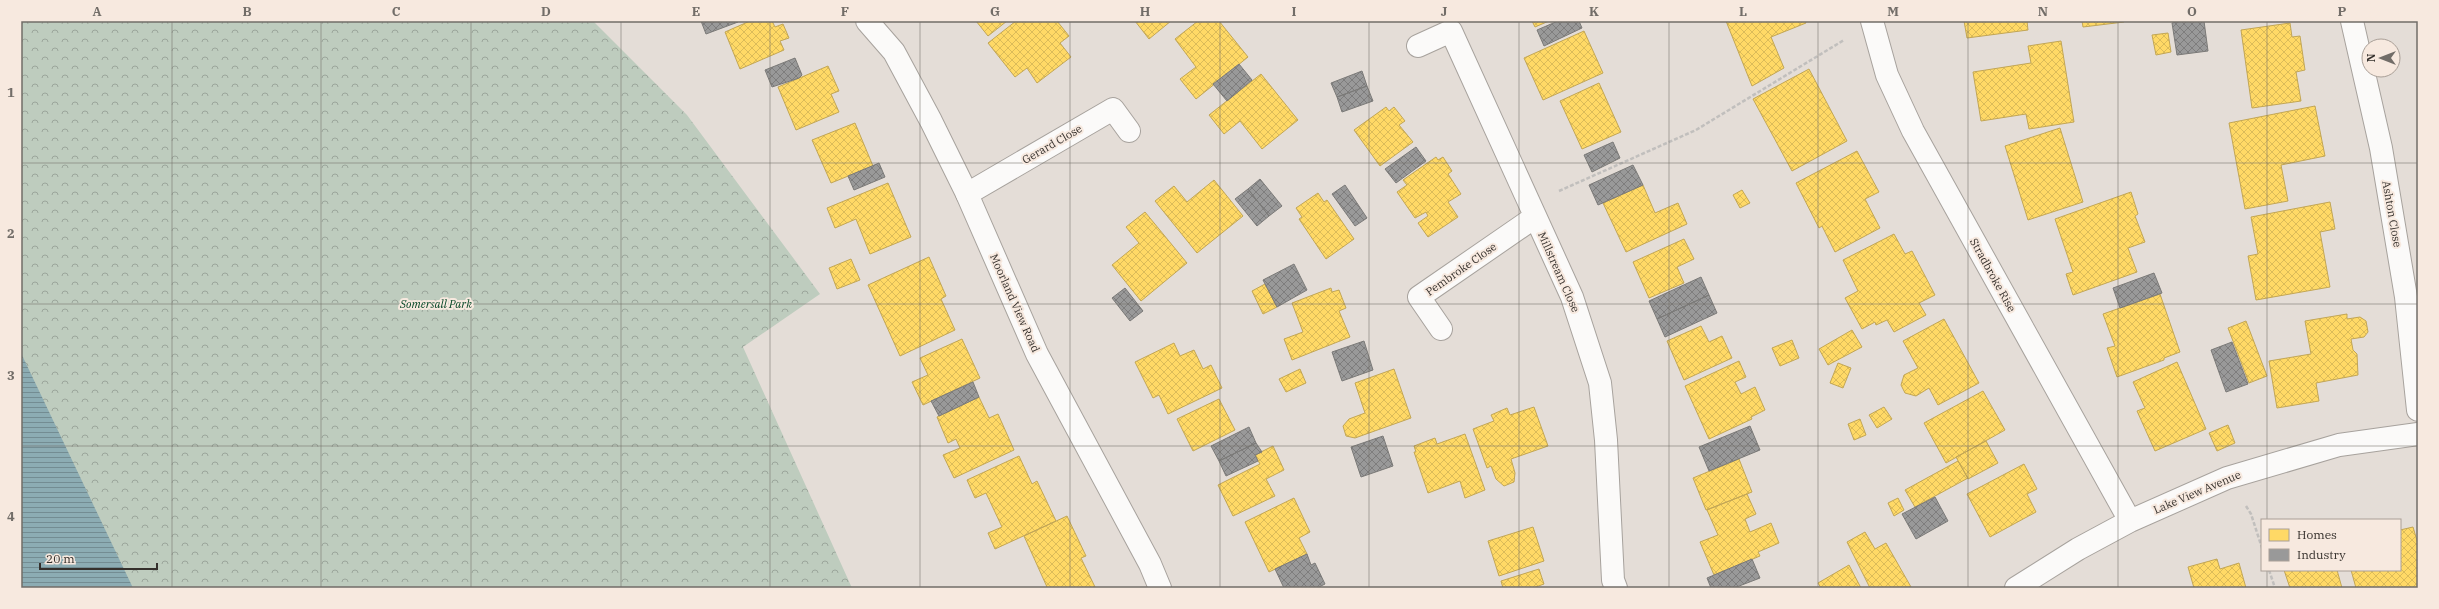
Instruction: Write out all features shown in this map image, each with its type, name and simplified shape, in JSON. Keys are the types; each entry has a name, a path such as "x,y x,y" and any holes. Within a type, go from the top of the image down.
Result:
{"street":[{"name":"Moorland View Road","path":"867,21 894,52 967,194 1037,354 1150,564 1160,588"},
{"name":"Ashton Close","path":"2352,21 2381,148 2402,274 2418,410"},
{"name":"Stradbroke Rise","path":"1872,24 1887,75 1913,131 2130,521"},
{"name":"Millstream Close","path":"1418,46 1451,31 1572,297 1600,383 1606,440 1613,580 1616,588"},
{"name":"Gerard Close","path":"967,194 1113,109 1129,131"},
{"name":"Pembroke Close","path":"1441,329 1419,298 1532,211"},
{"name":"Lake View Avenue","path":"2016,588 2078,549 2130,521 2227,478 2339,445 2418,434"}],"path":[{"path":"1532,211 1696,130 1872,24"},
{"path":"2227,478 2251,514 2261,545"},
{"path":"2269,571 2275,588"}],"green space":[{"name":"Somersall Park","path":"21,21 593,21 687,115 820,294 743,347 852,588 21,588"}],"water":[{"path":"21,353 133,588 21,588"}],"building: Homes":[{"path":"750,21 772,21 775,27 783,24 789,38 780,41 784,50 740,69 725,32"},
{"path":"976,21 1007,21 988,36"},
{"path":"1016,21 1057,21 1069,36 1060,43 1071,57 1037,83 1027,68 1015,77 988,43"},
{"path":"1135,21 1171,21 1149,39"},
{"path":"1198,21 1219,21 1248,57 1196,99 1180,79 1196,67 1175,39"},
{"path":"1532,21 1549,21 1535,27"},
{"path":"1726,21 1805,21 1806,23 1771,37 1784,68 1752,86"},
{"path":"1964,21 2027,21 2028,30 1967,38"},
{"path":"2082,21 2124,21 2124,22 2083,27"},
{"path":"2290,23 2292,37 2300,36 2305,70 2296,72 2301,101 2252,108 2241,30"},
{"path":"1584,31 1603,73 1543,100 1524,58"},
{"path":"2168,33 2171,52 2156,55 2152,35"},
{"path":"2061,41 2074,122 2029,129 2026,114 1981,121 1973,72 2031,63 2028,46"},
{"path":"828,66 839,91 831,94 839,112 796,130 778,87"},
{"path":"1809,69 1847,141 1792,171 1753,99"},
{"path":"1261,74 1298,120 1262,149 1240,121 1224,134 1209,115"},
{"path":"1599,83 1621,132 1582,149 1560,101"},
{"path":"2315,106 2325,156 2281,165 2288,201 2245,209 2229,123"},
{"path":"1386,107 1389,111 1394,107 1405,121 1399,125 1413,142 1380,166 1354,130"},
{"path":"855,123 873,166 831,183 812,140"},
{"path":"2060,128 2083,202 2028,220 2005,146"},
{"path":"1857,151 1879,192 1865,199 1880,228 1835,252 1822,226 1819,228 1796,183"},
{"path":"1436,157 1438,160 1443,157 1452,171 1448,174 1461,194 1448,202 1458,217 1428,237 1418,223 1428,216 1426,212 1415,218 1397,192 1407,185 1403,180"},
{"path":"1214,180 1243,216 1197,253 1155,201 1174,186 1187,202"},
{"path":"888,183 911,237 870,254 856,219 835,228 827,208"},
{"path":"1643,185 1655,213 1678,203 1687,224 1626,252 1603,203"},
{"path":"1742,190 1750,203 1740,208 1733,195"},
{"path":"2131,192 2138,214 2135,216 2145,242 2128,248 2137,272 2073,295 2066,274 2073,272 2055,219"},
{"path":"1318,193 1324,202 1327,200 1354,239 1326,259 1299,219 1302,217 1296,208"},
{"path":"2330,202 2335,229 2320,232 2330,287 2256,300 2248,256 2258,254 2251,217"},
{"path":"1145,212 1187,263 1141,301 1112,265 1139,243 1126,227"},
{"path":"1894,234 1905,254 1912,251 1935,295 1919,303 1926,315 1894,332 1887,320 1876,325 1875,322 1862,329 1845,298 1858,291 1843,260"},
{"path":"1684,239 1694,259 1677,267 1684,283 1649,298 1633,262"},
{"path":"929,257 946,296 941,299 955,330 900,356 868,285"},
{"path":"851,259 860,280 837,289 829,268"},
{"path":"1265,284 1277,307 1263,314 1252,291"},
{"path":"1331,288 1332,292 1339,290 1346,308 1339,311 1350,337 1292,360 1284,339 1303,332 1292,303"},
{"path":"2160,294 2180,352 2164,358 2164,360 2117,377 2107,348 2115,346 2103,314"},
{"path":"2347,314 2347,319 2360,317 2366,321 2368,332 2364,337 2351,339 2353,350 2357,354 2358,375 2316,383 2319,401 2277,408 2269,361 2311,354 2305,321"},
{"path":"1944,319 1979,383 1938,405 1929,388 1916,396 1905,393 1901,385 1904,375 1918,368 1903,341"},
{"path":"2246,321 2267,376 2249,383 2228,328"},
{"path":"1701,326 1709,342 1722,336 1732,358 1684,380 1667,341"},
{"path":"1852,330 1862,347 1828,365 1819,349"},
{"path":"962,339 980,378 923,405 912,382 928,375 920,358"},
{"path":"1792,340 1799,358 1780,366 1772,348"},
{"path":"1174,343 1180,356 1194,350 1203,369 1211,365 1222,388 1168,414 1159,395 1153,398 1135,362"},
{"path":"1739,361 1746,377 1735,382 1741,394 1755,387 1765,410 1751,417 1752,419 1709,439 1685,386"},
{"path":"2177,362 2206,429 2155,451 2137,411 2145,408 2133,382"},
{"path":"1838,363 1851,368 1843,388 1830,383"},
{"path":"1300,369 1306,383 1286,392 1279,379"},
{"path":"1394,369 1411,418 1355,438 1346,436 1343,426 1349,419 1365,413 1355,383"},
{"path":"1983,391 2005,430 1946,463 1924,423"},
{"path":"979,397 989,418 998,414 1014,450 954,478 943,455 960,448 956,439 948,443 937,417"},
{"path":"1219,399 1235,430 1193,451 1177,419"},
{"path":"1534,407 1548,446 1511,459 1515,473 1514,482 1504,486 1496,479 1491,466 1487,468 1473,429 1494,421 1491,415 1507,408 1510,415"},
{"path":"1884,407 1892,419 1877,428 1869,415"},
{"path":"1860,419 1866,435 1854,440 1848,424"},
{"path":"2228,425 2235,443 2217,451 2209,433"},
{"path":"1465,434 1485,490 1465,498 1460,481 1428,493 1414,452 1416,452 1414,446 1435,438 1437,444"},
{"path":"1986,441 1998,463 1968,479 1956,457"},
{"path":"1273,446 1284,470 1266,479 1275,496 1233,516 1218,485 1260,464 1255,455"},
{"path":"1019,456 1032,484 1037,481 1056,521 995,549 988,533 1002,527 986,493 975,498 967,480"},
{"path":"1739,459 1752,492 1706,510 1693,478"},
{"path":"1958,461 1968,478 1915,507 1905,490"},
{"path":"2024,464 2037,489 2027,494 2036,512 1990,537 1967,494"},
{"path":"1747,494 1756,514 1745,519 1750,532 1771,523 1779,543 1758,552 1760,556 1714,575 1700,542 1718,535 1707,510"},
{"path":"1294,498 1310,532 1299,538 1307,554 1269,572 1245,522"},
{"path":"1898,498 1904,510 1894,516 1888,503"},
{"path":"1067,516 1086,556 1081,558 1095,587 1044,588 1047,587 1024,536"},
{"path":"1533,527 1544,561 1499,576 1488,541"},
{"path":"2413,527 2418,544 2418,588 2356,588 2351,571 2401,571 2401,530"},
{"path":"1865,532 1875,549 1886,543 1911,587 1870,588 1847,542"},
{"path":"2217,559 2220,569 2239,563 2246,588 2194,588 2188,567"},
{"path":"1849,565 1861,588 1821,588 1818,583"},
{"path":"1539,569 1544,584 1533,588 1503,588 1501,581"},
{"path":"2284,571 2337,571 2342,588 2290,588"}],"building: Industry":[{"path":"701,21 737,21 738,22 706,34"},
{"path":"1558,21 1579,21 1582,28 1544,46 1537,30"},
{"path":"2182,21 2204,21 2208,51 2177,55 2172,23"},
{"path":"795,58 802,75 799,78 772,87 765,70"},
{"path":"1239,64 1252,80 1227,101 1213,84"},
{"path":"1362,71 1367,86 1337,97 1331,83"},
{"path":"1367,86 1373,101 1342,112 1337,97"},
{"path":"1613,142 1620,158 1592,172 1584,155"},
{"path":"1416,147 1426,161 1396,183 1385,169"},
{"path":"879,163 885,177 854,190 848,176"},
{"path":"1633,165 1643,185 1598,205 1589,185"},
{"path":"1260,179 1282,206 1269,216 1248,189"},
{"path":"1345,185 1367,218 1355,226 1332,194"},
{"path":"1248,189 1269,216 1257,226 1235,199"},
{"path":"1294,264 1307,290 1277,307 1263,280"},
{"path":"2154,273 2162,293 2120,308 2113,288"},
{"path":"1701,277 1709,295 1657,319 1649,301"},
{"path":"1125,288 1143,311 1130,321 1112,298"},
{"path":"1709,295 1717,313 1665,337 1657,319"},
{"path":"1364,341 1373,370 1342,381 1332,352"},
{"path":"2232,342 2248,384 2226,392 2211,350"},
{"path":"973,382 979,397 939,416 931,401"},
{"path":"1750,426 1760,450 1709,471 1699,447"},
{"path":"1249,427 1256,443 1219,461 1211,446"},
{"path":"1383,436 1393,466 1361,477 1351,447"},
{"path":"1256,443 1262,452 1255,455 1258,461 1226,476 1219,461"},
{"path":"1935,497 1948,521 1916,539 1902,514"},
{"path":"1307,554 1311,565 1315,563 1325,584 1317,588 1284,588 1275,569"},
{"path":"1752,559 1760,578 1734,588 1711,588 1707,578"}]}
